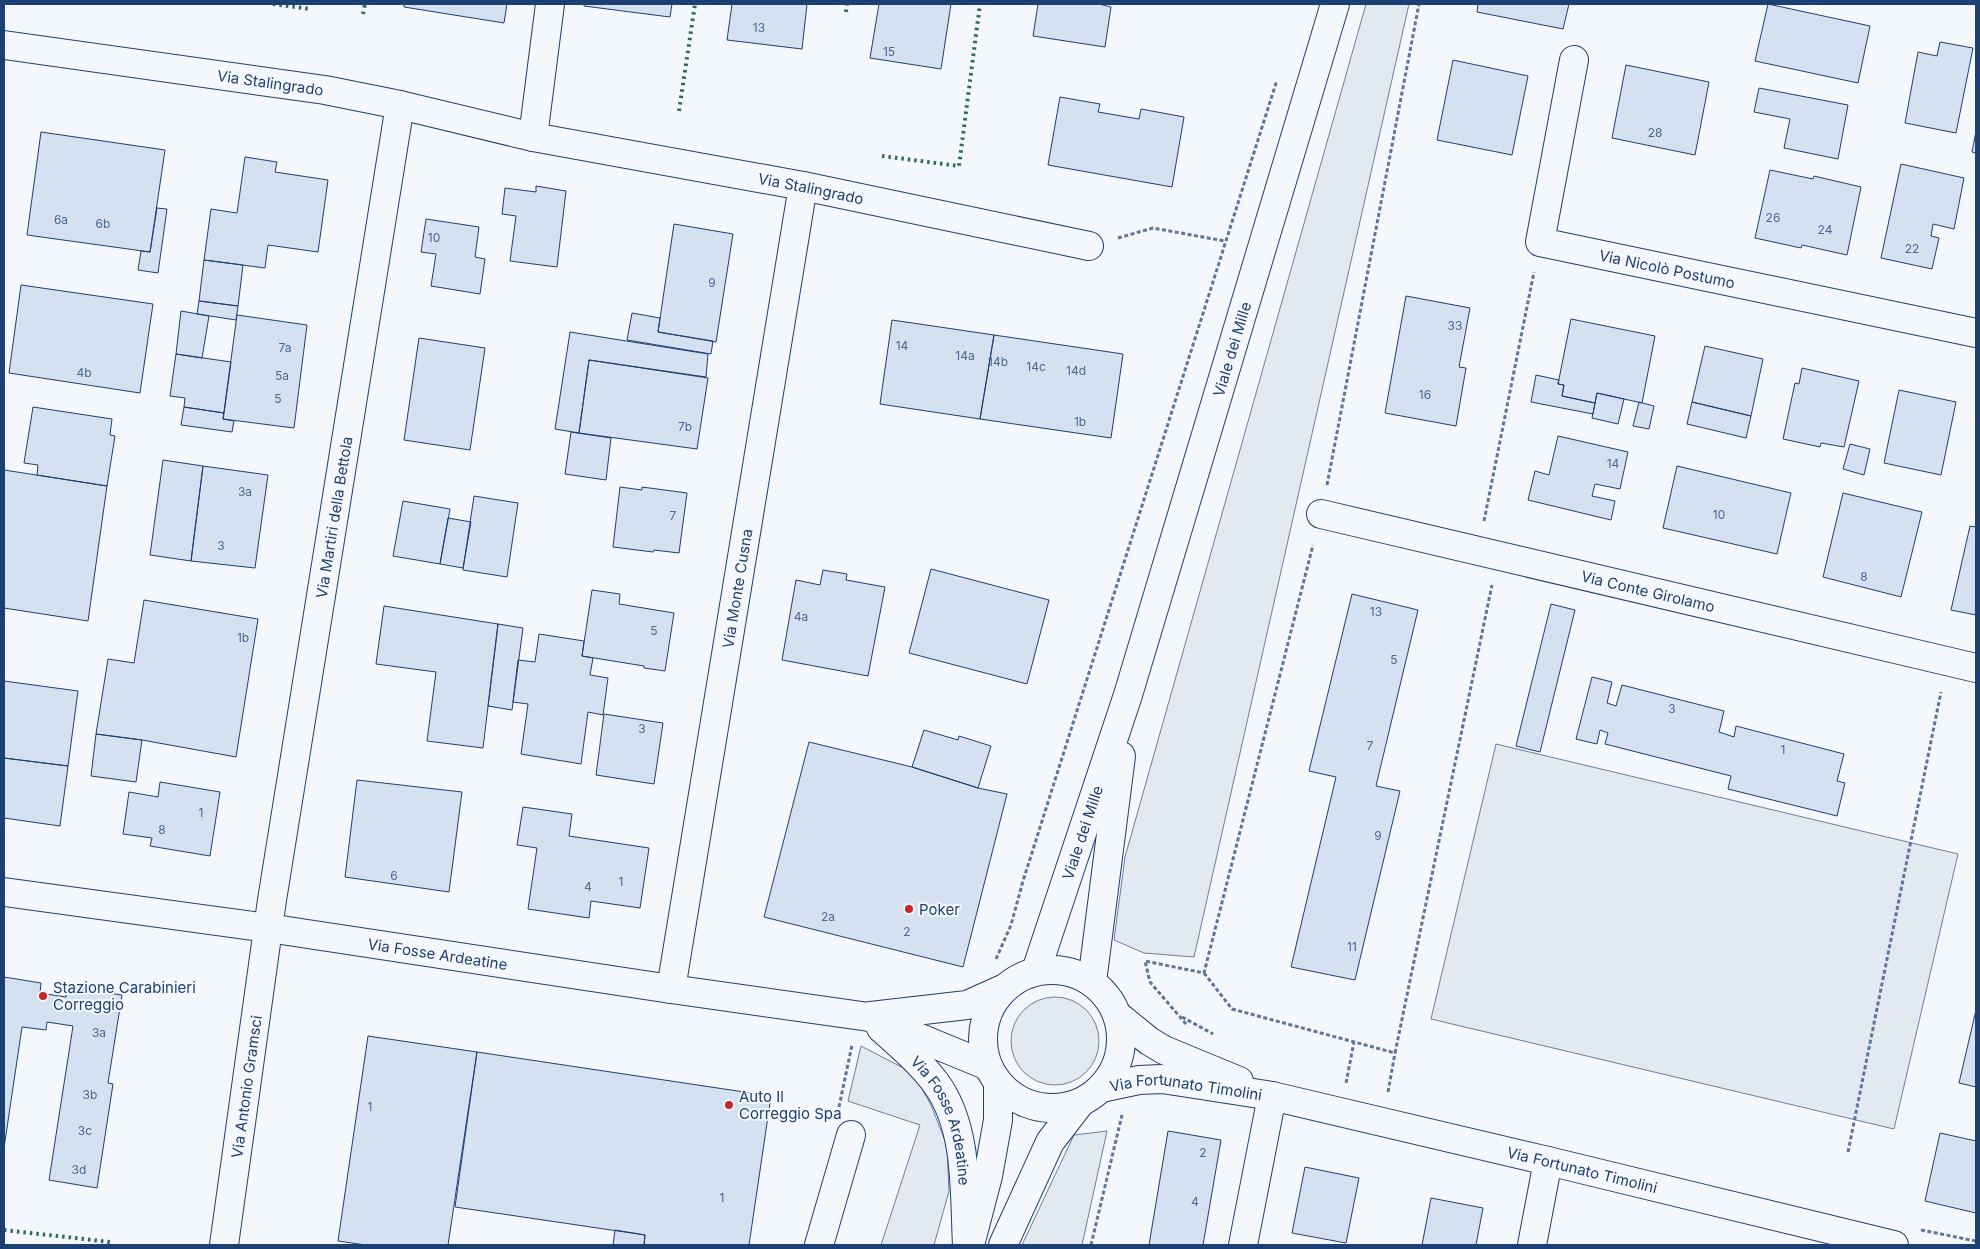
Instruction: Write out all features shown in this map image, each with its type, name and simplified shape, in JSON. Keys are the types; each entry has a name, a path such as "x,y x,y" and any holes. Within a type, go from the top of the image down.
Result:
{"street":[{"path":"533,137 550,4"},
{"name":"Viale dei Mille","path":"1036,971 1128,694 1335,4"},
{"name":"Via Stalingrado","path":"4,45 325,90 400,105 533,137 803,186 1089,246"},
{"path":"1540,242 1574,60"},
{"name":"Via Martiri della Bettola","path":"268,928 400,105"},
{"name":"Via Monte Cusna","path":"672,989 803,186"},
{"name":"Via Nicolò Postumo","path":"1540,242 1976,333"},
{"name":"Via Conte Girolamo","path":"1321,514 1976,668"},
{"name":"Viale dei Mille","path":"1092,982 1128,694"},
{"name":"Via Fosse Ardeatine","path":"4,892 268,928 864,1016 967,1005 1005,988"},
{"name":"Via Antonio Gramsci","path":"224,1245 268,928"},
{"path":"969,1245 988,1176 998,1120 993,1074 983,1046 984,1024 992,1005 1005,988 1020,977 1036,971 1056,970 1075,974 1092,982 1107,997 1117,1015 1121,1034 1120,1053 1113,1072 1050,1142 1003,1245"},
{"name":"Via Fortunato Timolini","path":"1117,1015 1149,1041 1164,1050 1221,1072 1272,1096"},
{"name":"Via Fosse Ardeatine","path":"864,1016 993,1074"},
{"name":"Via Fosse Ardeatine","path":"864,1016 921,1066 936,1083 946,1100 963,1153 969,1245"},
{"path":"993,1074 1015,1098 1035,1107 1058,1108 1091,1095"},
{"name":"Via Fortunato Timolini","path":"1091,1095 1139,1080 1162,1079 1272,1096 1548,1161 1807,1235 1894,1245"},
{"path":"1243,1245 1272,1096"},
{"path":"819,1245 851,1135"},
{"path":"1532,1245 1548,1161"}],"path":[{"path":"1204,973 1321,514 1419,4"},
{"path":"990,965 996,959 1011,925 1023,881 1277,80"},
{"path":"1089,246 1153,228 1225,241"},
{"path":"1388,1092 1488,553 1540,242"},
{"path":"1848,1152 1948,661"},
{"path":"1190,1029 1150,982 1145,961 1204,973 1232,1009 1395,1053"},
{"path":"1179,1015 1221,1039"},
{"path":"851,1135 843,1122 838,1104 864,1016"},
{"path":"1346,1083 1354,1042"},
{"path":"1337,1081 1354,1085"},
{"path":"1380,1090 1395,1094"},
{"path":"1091,1245 1121,1115 1131,1114"}],"shaded area":[{"path":"1366,4 1409,4 1194,957 1144,953 1114,940 1125,857"},
{"path":"1496,744 1958,854 1894,1129 1431,1019"},
{"path":"1055,997 1072,1000 1086,1010 1096,1024 1099,1041 1096,1058 1086,1072 1072,1082 1055,1085 1038,1082 1024,1072 1014,1058 1011,1041 1014,1024 1024,1010 1038,1000"},
{"path":"861,1046 913,1073 931,1105 947,1146 949,1191 934,1245 881,1245 920,1125 848,1101"},
{"path":"1107,1131 1082,1245 1022,1245 1074,1135"}],"building":[{"path":"404,4 507,4 504,23 404,7"},
{"path":"584,4 672,4 670,17 584,6"},
{"path":"732,4 807,4 802,49 727,40"},
{"path":"879,4 951,4 941,69 870,58"},
{"path":"1038,4 1099,4 1111,7 1105,47 1033,36"},
{"path":"1478,4 1569,4 1563,29 1477,12"},
{"path":"1768,4 1870,26 1858,83 1755,61"},
{"path":"1940,42 1973,48 1956,133 1905,123 1918,52 1937,56"},
{"path":"1453,60 1528,76 1512,155 1437,140"},
{"path":"1626,65 1709,82 1695,155 1612,138"},
{"path":"1759,88 1848,105 1838,159 1784,148 1790,119 1754,112"},
{"path":"1060,97 1100,104 1098,112 1139,119 1141,109 1184,117 1172,187 1048,165"},
{"path":"1976,131 1976,153 1972,152"},
{"path":"41,132 165,150 150,252 27,235"},
{"path":"245,157 277,162 275,172 328,180 318,252 268,245 265,268 204,260 211,209 237,213"},
{"path":"1901,164 1964,178 1954,229 1933,224 1931,236 1939,238 1932,269 1881,258"},
{"path":"1770,170 1813,179 1814,176 1861,187 1847,255 1802,245 1801,248 1755,238"},
{"path":"536,186 566,191 557,267 510,261 516,216 502,214 505,188 536,192"},
{"path":"157,208 167,209 158,273 138,270 141,251 150,252"},
{"path":"426,219 479,227 475,257 485,259 480,294 431,286 436,254 421,252"},
{"path":"674,224 733,234 716,342 658,332"},
{"path":"204,260 243,265 238,306 199,301"},
{"path":"21,285 153,304 140,393 9,373"},
{"path":"1406,296 1470,308 1459,367 1466,368 1456,426 1385,413"},
{"path":"199,301 238,306 236,320 197,314"},
{"path":"181,311 209,316 202,358 176,354"},
{"path":"632,313 660,318 658,332 713,341 711,354 627,340"},
{"path":"237,315 307,325 294,428 223,419"},
{"path":"1571,319 1655,336 1642,403 1597,393 1595,403 1562,396 1564,385 1558,384"},
{"path":"892,320 994,335 980,419 880,404"},
{"path":"570,332 708,354 706,377 589,360 579,433 555,429"},
{"path":"994,335 1123,354 1111,438 980,419"},
{"path":"419,338 485,348 470,450 404,440"},
{"path":"1705,346 1763,359 1751,416 1692,402"},
{"path":"176,354 231,362 224,413 184,407 185,398 170,396"},
{"path":"589,360 708,378 697,449 579,433"},
{"path":"1802,368 1859,381 1844,447 1821,443 1820,447 1783,439 1795,383 1799,384"},
{"path":"1536,375 1559,380 1558,384 1564,385 1562,396 1595,403 1593,414 1531,402"},
{"path":"1899,390 1956,402 1941,475 1884,463"},
{"path":"1597,393 1624,399 1618,424 1592,418"},
{"path":"1639,402 1654,406 1649,429 1633,426"},
{"path":"1692,402 1751,416 1746,438 1687,424"},
{"path":"33,407 112,419 110,435 115,436 107,486 37,475 38,465 24,463"},
{"path":"184,407 224,413 223,419 234,421 232,432 181,425"},
{"path":"571,432 611,438 606,480 565,474"},
{"path":"1558,436 1628,452 1620,489 1595,484 1592,496 1615,501 1611,520 1528,500 1535,471 1549,475"},
{"path":"1850,444 1870,449 1864,475 1843,469"},
{"path":"163,460 203,466 191,561 150,555"},
{"path":"203,466 268,475 255,568 191,561"},
{"path":"1677,466 1791,493 1777,554 1663,528"},
{"path":"4,470 107,486 88,621 4,608"},
{"path":"620,487 642,490 642,487 687,493 679,553 613,547"},
{"path":"1843,493 1922,512 1901,597 1823,577"},
{"path":"474,496 518,503 507,577 463,570"},
{"path":"403,501 450,509 440,564 393,556"},
{"path":"448,518 471,522 463,568 440,564"},
{"path":"1970,526 1976,527 1976,615 1951,610"},
{"path":"931,569 1049,600 1027,684 909,653"},
{"path":"823,570 847,574 846,580 885,587 868,676 782,660 796,580 820,585"},
{"path":"592,590 620,594 619,604 674,613 665,671 582,656"},
{"path":"1352,594 1418,610 1376,786 1400,791 1355,980 1291,967 1336,777 1309,771"},
{"path":"144,600 258,619 236,757 142,740 96,734 108,659 134,663"},
{"path":"1551,604 1575,610 1540,752 1516,746"},
{"path":"384,606 498,624 483,748 427,741 436,672 376,664"},
{"path":"498,624 523,628 512,710 488,706"},
{"path":"539,634 584,641 582,656 593,658 590,675 608,678 603,715 588,712 581,764 521,754 528,704 513,702 518,660 535,662"},
{"path":"1592,677 1612,682 1607,703 1616,706 1622,685 1724,711 1719,732 1734,737 1736,726 1844,754 1837,781 1845,783 1837,816 1728,789 1731,776 1605,744 1608,733 1600,730 1597,744 1576,739"},
{"path":"4,681 78,691 68,766 4,758"},
{"path":"604,714 663,723 654,784 596,775"},
{"path":"924,730 958,740 959,736 991,746 978,788 912,767"},
{"path":"96,734 142,740 136,782 91,776"},
{"path":"809,742 912,767 978,788 1007,794 963,967 764,917"},
{"path":"4,758 68,766 60,826 4,818"},
{"path":"357,780 462,792 449,892 345,877"},
{"path":"160,782 220,792 210,856 150,846 152,838 123,834 129,792 158,797"},
{"path":"523,807 572,814 569,836 649,848 640,908 591,901 589,918 528,909 537,848 517,845"},
{"path":"4,977 41,983 40,993 66,997 67,987 122,995 108,1083 113,1084 97,1188 49,1180 73,1026 47,1022 46,1030 22,1027 4,1148"},
{"path":"1976,1010 1976,1087 1959,1083"},
{"path":"368,1036 477,1052 448,1245 366,1245 338,1241"},
{"path":"477,1052 771,1096 749,1245 644,1245 645,1235 455,1207"},
{"path":"1168,1131 1221,1140 1203,1245 1149,1245"},
{"path":"1940,1133 1976,1141 1976,1213 1925,1201"},
{"path":"1305,1167 1359,1178 1346,1243 1292,1233"},
{"path":"1431,1198 1483,1208 1476,1245 1422,1245"},
{"path":"615,1230 645,1235 644,1245 613,1245"}],"hedge":[{"path":"273,4 310,9"},
{"path":"363,14 365,4"},
{"path":"679,111 695,4"},
{"path":"846,12 847,4"},
{"path":"882,156 959,166 980,4"},
{"path":"4,1230 110,1242"}],"place":[{"name":"Poker","path":"909,909"},
{"name":"Stazione Carabinieri Correggio","path":"43,996"},
{"name":"Auto Il Correggio Spa","path":"729,1105"}]}
